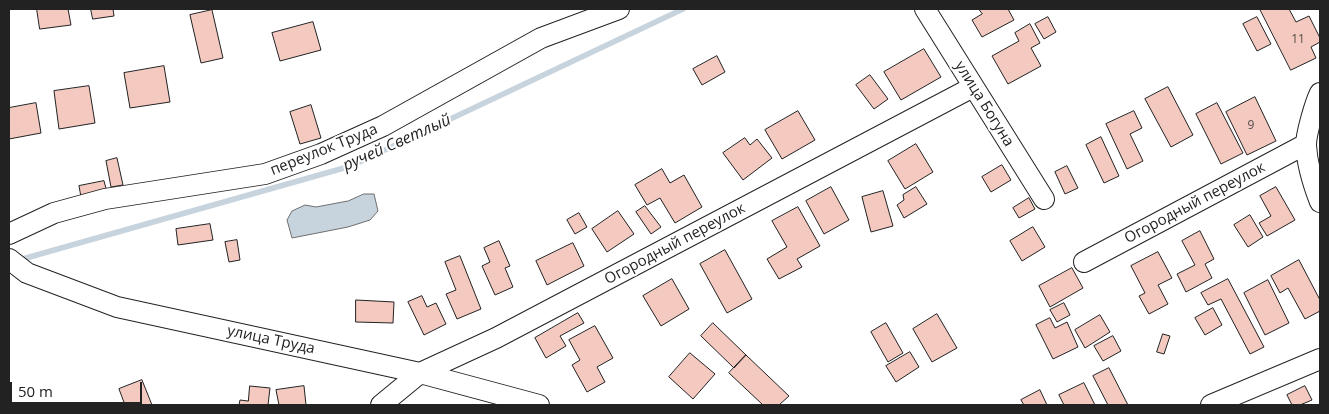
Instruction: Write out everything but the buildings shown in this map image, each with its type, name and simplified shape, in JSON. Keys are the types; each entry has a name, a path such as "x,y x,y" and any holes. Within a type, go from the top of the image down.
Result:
{"street":[{"name":"переулок Труда","path":"9,234 54,212 105,198 265,174 321,154 383,126 541,38 619,9"},
{"name":"улица Богуна","path":"924,9 1044,199"},
{"name":"Огородный переулок","path":"381,405 420,373 496,338 973,87"},
{"path":"1320,93 1316,101 1306,144 1312,180 1320,202"},
{"name":"Огородный переулок","path":"1084,262 1306,144"},
{"name":"улица Труда","path":"16,264 27,273 117,307 420,373 539,405"},
{"path":"1211,405 1320,359"}],"shaded area":[{"path":"364,194 374,194 378,211 370,220 348,227 292,238 287,220 292,211 305,205 316,207 348,201"}],"waterway":[{"name":"ручей Светлый","path":"19,260 351,166 683,9"}]}
